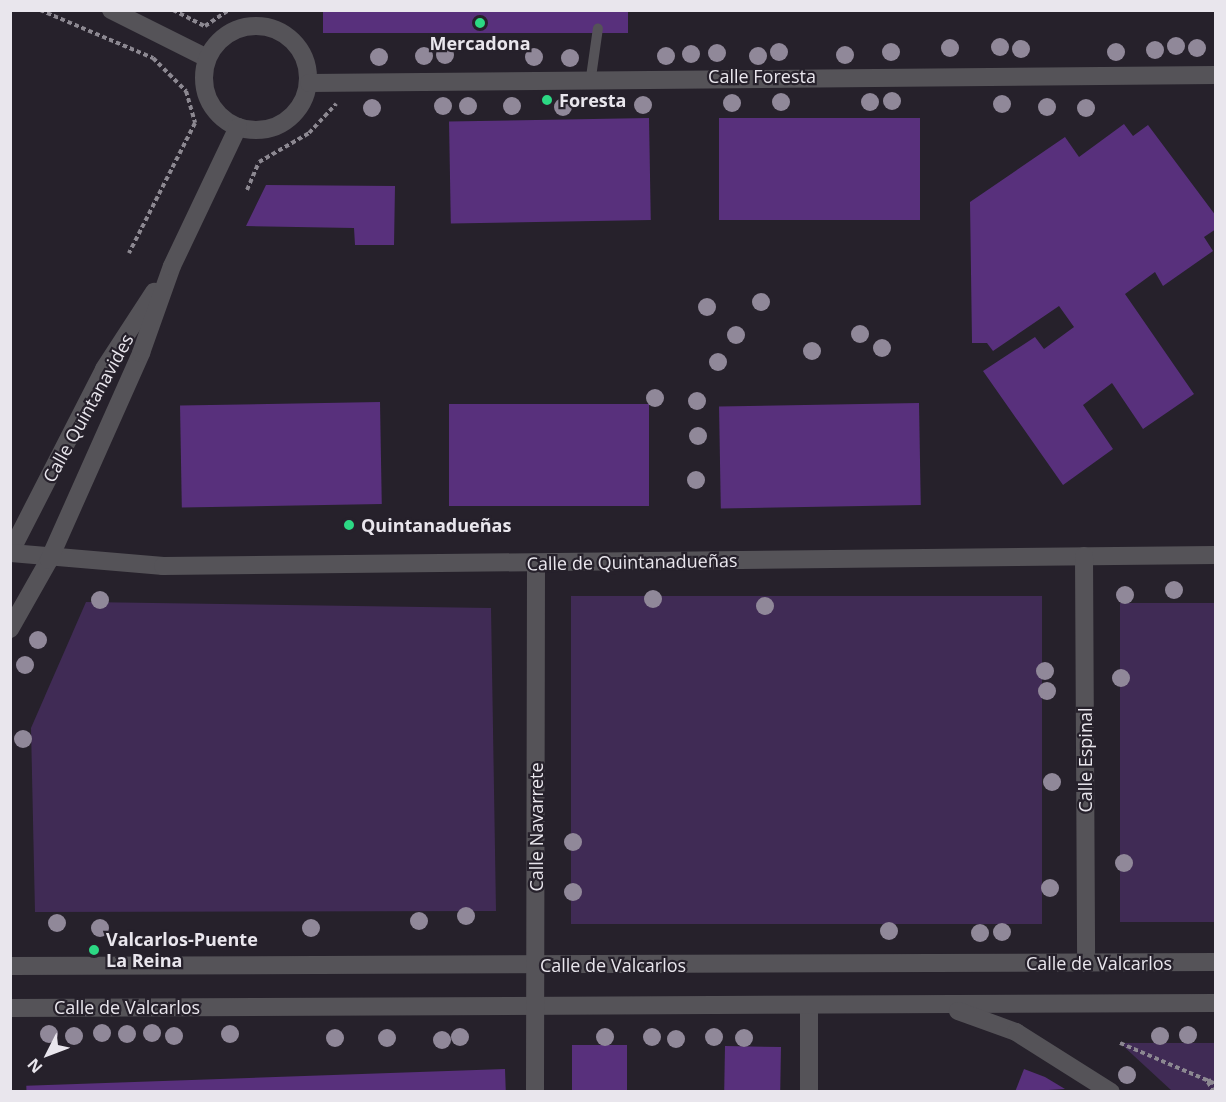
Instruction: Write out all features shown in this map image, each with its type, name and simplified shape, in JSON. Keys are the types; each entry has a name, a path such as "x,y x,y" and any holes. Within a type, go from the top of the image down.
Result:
{"street":[{"path":"111,10 207,58"},
{"path":"269,18 299,47 309,83 297,112 284,123 253,130 238,127 208,99 207,58 232,31 269,18"},
{"name":"Calle Foresta","path":"309,83 591,77 1215,75"},
{"name":"Calle Quintanavides","path":"10,629 49,560 141,353 172,266 238,127"},
{"name":"Calle Quintanavides","path":"49,560 10,553 104,369 172,266"},
{"name":"Calle de Quintanadueñas","path":"49,560 163,566 1215,555"},
{"name":"Calle Espinal","path":"1084,556 1086,963"},
{"name":"Calle Navarrete","path":"536,563 536,1092"},
{"name":"Calle de Valcarlos","path":"10,966 1215,962"},
{"name":"Calle de Valcarlos","path":"10,1008 945,1007 1215,1003"},
{"path":"808,1007 809,1092"},
{"path":"945,1007 1016,1032 1111,1092"}],"lane":[{"path":"591,77 598,28"}],"path":[{"path":"40,10 153,58 175,74 186,91 195,123 129,253"},
{"path":"173,10 205,26 229,10"},
{"path":"247,190 259,162 285,151 333,105 344,102"},
{"path":"1120,1043 1207,1081 1215,1082"},
{"path":"1207,1081 1214,1092"}],"shaded area":[{"path":"571,596 1042,596 1042,924 571,924"},
{"path":"86,602 491,608 496,911 35,912 31,728"},
{"path":"1120,603 1215,603 1215,922 1120,922"},
{"path":"1120,1043 1215,1043 1215,1091 1172,1091"}],"building":[{"name":"Mercadona","path":"323,10 628,10 628,33 323,33"},
{"path":"649,118 651,220 451,223 449,121"},
{"path":"719,118 920,118 920,220 719,220"},
{"path":"1124,124 1133,136 1148,125 1216,216 1216,229 1204,237 1213,251 1163,286 1155,272 1125,294 1194,394 1143,429 1112,383 1083,405 1113,449 1063,485 983,371 1035,337 1044,349 1074,327 1059,306 993,351 987,343 972,343 970,202 1065,137 1079,157"},
{"path":"266,185 395,186 394,245 355,245 354,228 246,226"},
{"path":"380,402 382,504 182,507 180,405"},
{"path":"919,403 921,505 721,508 719,406"},
{"path":"449,404 649,404 649,506 449,506"},
{"path":"572,1045 627,1045 627,1092 572,1092"},
{"path":"725,1046 781,1047 780,1092 724,1092"},
{"path":"505,1069 506,1092 27,1092 26,1086"},
{"path":"1024,1069 1045,1077 1065,1089 1015,1092"}],"place":[{"name":"Mercadona","path":"480,23"},
{"name":"Foresta","path":"547,100"},
{"name":"Quintanadueñas","path":"349,525"},
{"name":"Valcarlos-Puente La Reina","path":"94,950"}]}
